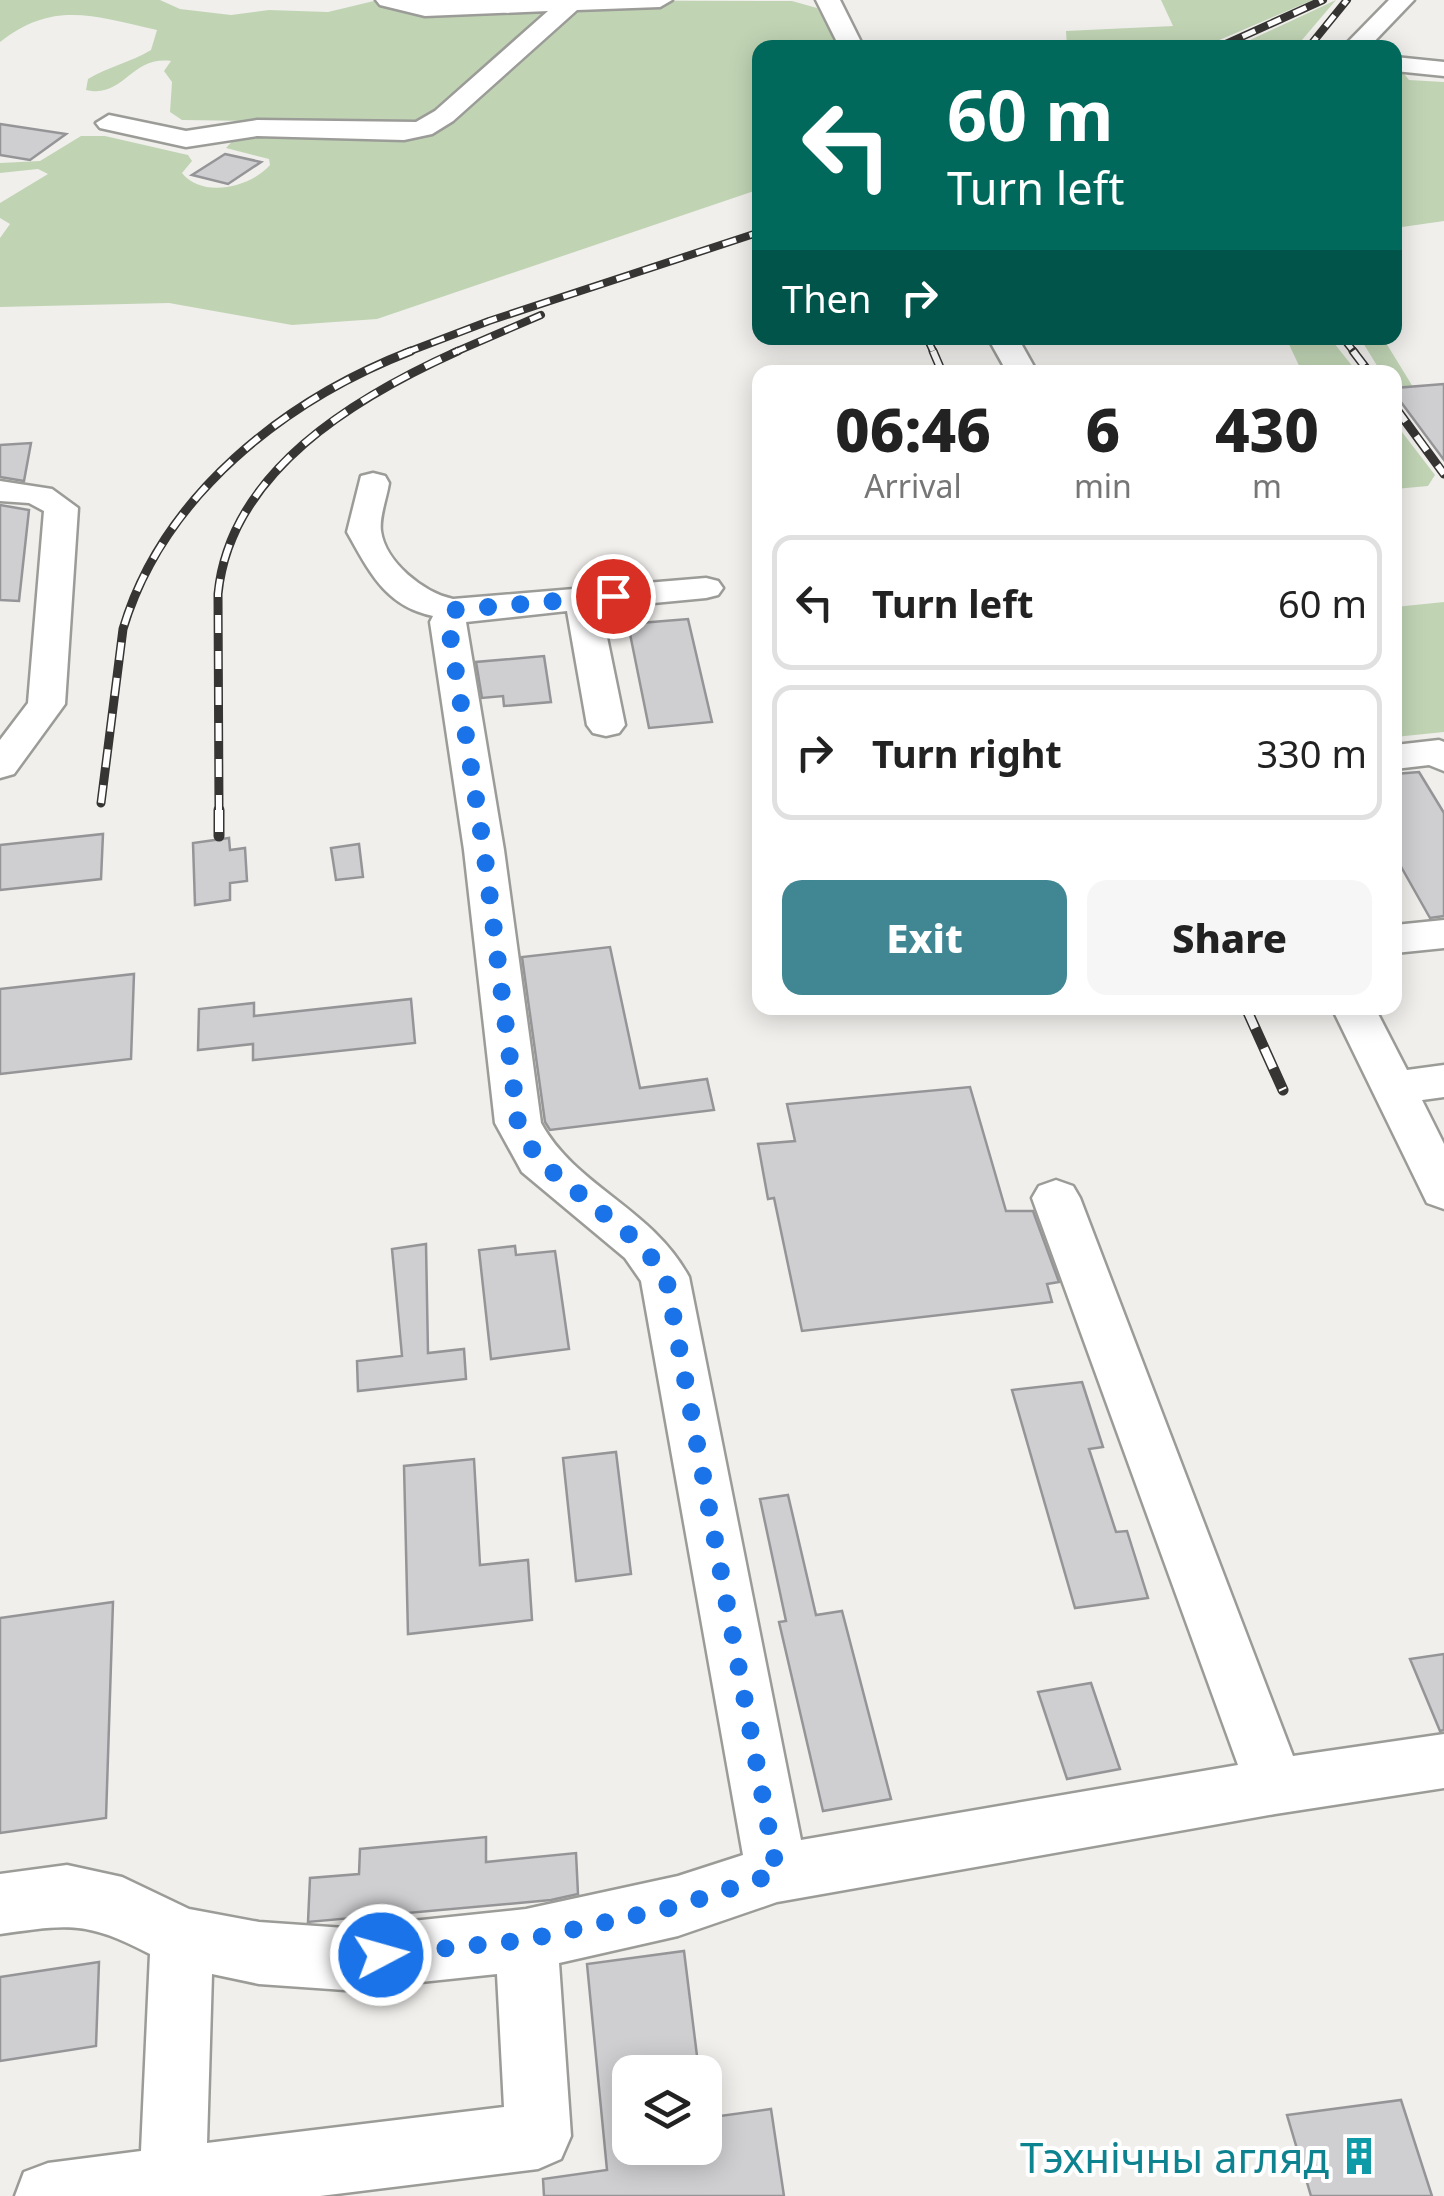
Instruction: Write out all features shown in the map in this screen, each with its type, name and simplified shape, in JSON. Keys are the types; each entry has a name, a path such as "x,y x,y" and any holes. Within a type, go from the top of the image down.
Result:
{"street":[{"path":"388,0 425,9 660,0"},
{"path":"839,0 826,0 848,40"},
{"path":"1362,40 1402,0"},
{"path":"109,122 186,138 257,128 327,133 423,129 444,116 569,5"},
{"path":"1402,65 1444,68"},
{"path":"373,483 364,532 391,580 424,604 454,610 706,588"},
{"path":"0,491 25,492 62,508 46,704 0,766"},
{"path":"582,598 606,725"},
{"path":"454,610 448,622 484,850 518,1123 538,1160 642,1245 666,1277 777,1873"},
{"path":"1402,756 1440,752 1444,759"},
{"path":"1402,938 1444,934"},
{"path":"1357,1015 1444,1190"},
{"path":"1391,1088 1444,1081"},
{"path":"1056,1198 1275,1786"},
{"path":"0,1904 67,1895 122,1906 182,1938 260,1953 344,1959 526,1940 678,1906 777,1873 1275,1786 1444,1761"},
{"path":"173,2182 182,1938"},
{"path":"48,2196 538,2136 526,1940"}],"green space":[{"path":"0,0 160,0 180,9 231,15 269,10 328,12 378,0 792,1 817,8 835,40 752,40 752,192 377,319 292,325 169,303 0,307 0,238 10,224 0,218 0,203 48,174 38,169 0,173 0,163 40,161 81,136 105,136 188,155 192,161 182,173 202,186 239,184 270,165 269,159 226,148 251,121 182,120 170,112 172,82 164,71 171,61 146,65 110,89 86,90 88,79 151,50 157,30 93,17 57,16 38,20 0,42"},
{"path":"1161,0 1313,0 1219,40 1067,40 1066,31 1173,26"},
{"path":"1336,0 1302,40 1250,40"},
{"path":"1402,71 1409,80 1444,82 1444,221 1402,227"},
{"path":"1289,345 1336,345 1351,365 1299,365"},
{"path":"1364,345 1387,345 1400,365 1377,365"},
{"path":"1402,369 1413,387 1402,388"},
{"path":"1402,432 1435,475 1428,486 1402,488"},
{"path":"1444,602 1444,732 1402,736 1402,606"}],"building":[{"path":"0,124 66,134 30,160 0,155"},
{"path":"225,154 261,162 228,184 192,175"},
{"path":"1444,384 1444,460 1402,403 1402,387"},
{"path":"31,443 24,481 0,477 0,445"},
{"path":"0,505 29,510 19,601 0,600"},
{"path":"688,619 712,722 649,728 628,624"},
{"path":"544,656 551,702 504,706 503,696 482,698 476,662"},
{"path":"1419,772 1444,813 1444,916 1430,918 1402,868 1402,773"},
{"path":"103,834 101,879 0,890 0,845"},
{"path":"229,838 230,850 245,848 247,881 230,883 230,900 195,905 193,843"},
{"path":"359,844 363,877 336,880 331,848"},
{"path":"610,947 640,1088 707,1079 714,1110 550,1130 545,1122 522,957"},
{"path":"134,974 131,1059 0,1074 0,989"},
{"path":"411,999 415,1043 253,1060 253,1044 198,1050 199,1009 254,1003 254,1016"},
{"path":"970,1087 1006,1211 1033,1211 1059,1282 1047,1284 1052,1302 802,1331 774,1198 768,1199 758,1144 795,1141 787,1104"},
{"path":"426,1244 428,1353 464,1349 466,1379 358,1391 357,1361 402,1356 392,1249"},
{"path":"515,1246 516,1255 555,1251 569,1349 491,1359 479,1250"},
{"path":"1082,1382 1103,1447 1089,1449 1116,1532 1127,1531 1148,1598 1075,1608 1012,1390"},
{"path":"616,1452 631,1574 576,1581 563,1458"},
{"path":"474,1459 480,1565 528,1560 532,1620 408,1634 404,1466"},
{"path":"788,1495 816,1615 842,1611 891,1799 823,1811 779,1622 786,1621 760,1499"},
{"path":"113,1602 106,1818 0,1833 0,1618"},
{"path":"1444,1654 1444,1730 1440,1731 1410,1659"},
{"path":"1091,1683 1120,1769 1067,1779 1038,1692"},
{"path":"486,1837 486,1862 576,1853 578,1894 551,1900 308,1922 310,1878 359,1874 360,1849"},
{"path":"684,1951 697,2055 612,2055 612,2165 722,2165 722,2116 771,2109 784,2196 544,2196 543,2179 607,2170 587,1964"},
{"path":"99,1962 96,2046 0,2061 0,1977"},
{"name":"Тэхнічны агляд","path":"1401,2100 1432,2196 1311,2196 1287,2115"}],"railway":[{"path":"1235,40 1323,0"},
{"path":"1314,40 1347,0"},
{"path":"405,353 489,321 752,235"},
{"path":"453,353 541,315"},
{"path":"930,345 934,353"},
{"path":"1349,345 1355,353"},
{"path":"101,803 123,629 142,581 167,536 198,495 275,425 318,396 411,351"},
{"path":"219,813 218,594 228,550 246,511 272,475 340,416 379,391 458,351"},
{"path":"933,351 939,365"},
{"path":"1353,351 1364,365"},
{"path":"1402,417 1444,474"},
{"path":"219,813 219,836"},
{"path":"1249,1015 1283,1090"}],"place":[{"name":"Тэхнічны агляд","path":"1359,2156"}],"route":[{"path":"381,1955 526,1940 678,1906 777,1873 666,1277 642,1245 538,1160 518,1123 484,850 448,622 454,610 613,596"}]}
